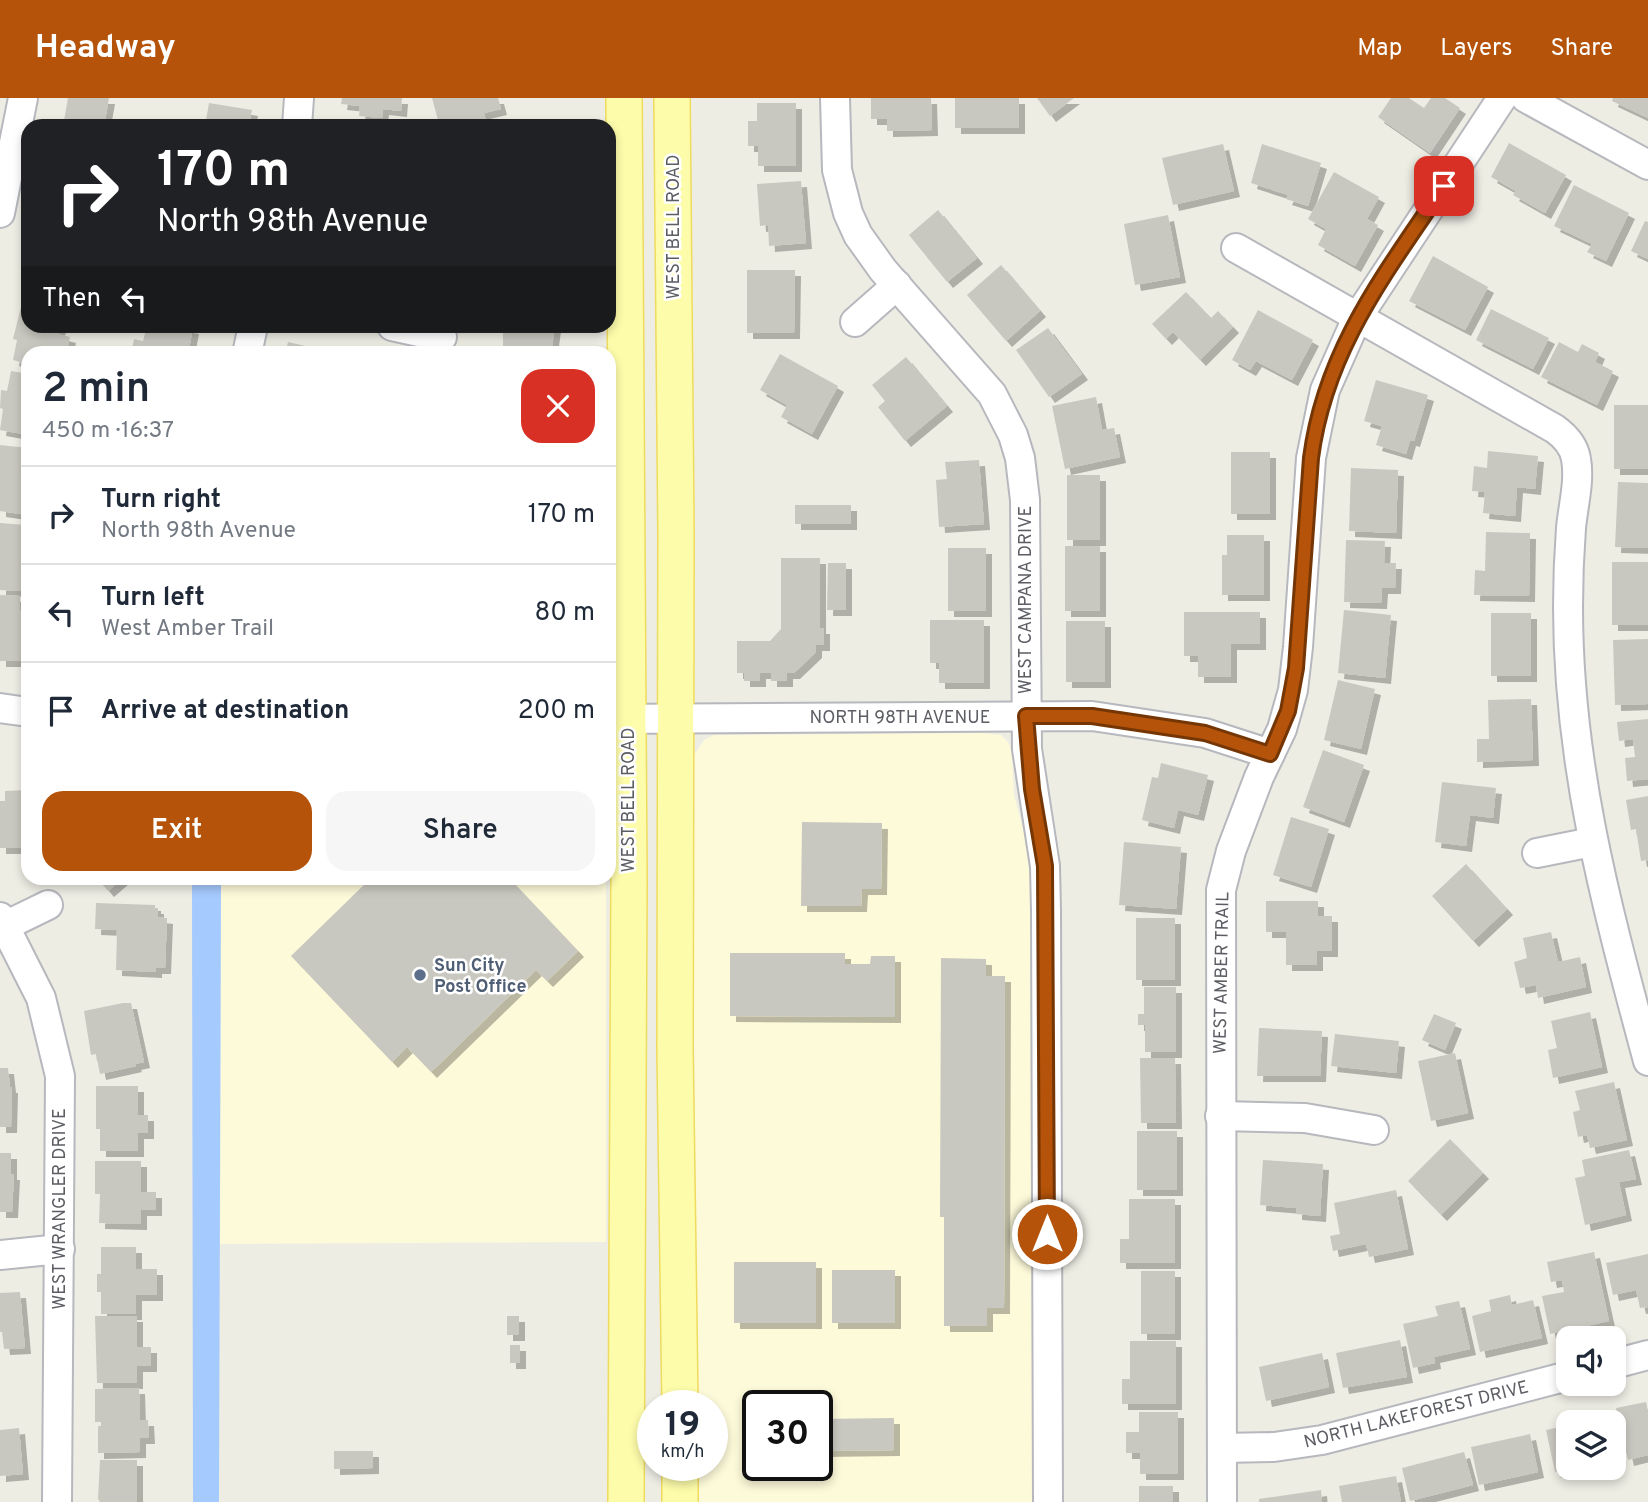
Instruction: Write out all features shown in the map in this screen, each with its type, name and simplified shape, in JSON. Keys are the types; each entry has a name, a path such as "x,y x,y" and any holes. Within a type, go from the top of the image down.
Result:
{"main road":[{"name":"WEST BELL ROAD","path":"624,98 619,719 626,1502"},
{"name":"WEST BELL ROAD","path":"672,98 680,1390"},
{"path":"680,1481 680,1502"}],"street":[{"path":"0,213 23,98"},
{"path":"298,119 299,98"},
{"name":"WEST CAMPANA DRIVE","path":"835,98 837,170 848,213 870,254 977,376 1004,414 1013,435 1024,480 1026,716 1032,789 1045,866 1048,1502"},
{"name":"WEST AMBER TRAIL","path":"1222,1502 1221,890 1231,851 1288,711 1296,668 1314,435 1329,379 1357,318 1502,98"},
{"path":"1526,98 1648,165"},
{"path":"1236,248 1556,429 1572,447 1577,471 1569,570 1570,673 1577,751 1592,842 1648,1061"},
{"path":"855,322 897,285"},
{"path":"424,333 442,337"},
{"path":"0,708 21,711"},
{"name":"NORTH 98TH AVENUE","path":"619,719 1092,716 1205,733 1270,754"},
{"path":"1537,853 1592,842"},
{"name":"WEST WRANGLER DRIVE","path":"48,905 3,922 41,998 60,1076 57,1502"},
{"path":"1220,1116 1304,1118 1374,1130"},
{"path":"0,1255 60,1249"},
{"path":"1626,1361 1648,1355"},
{"name":"NORTH LAKEFOREST DRIVE","path":"1222,1448 1274,1447 1322,1440 1556,1379"}],"shaded area":[{"path":"982,733 1001,735 1008,742 1012,753 1014,795 1024,832 1033,899 1037,1502 697,1502 697,1481 728,1481 728,1390 698,1390 691,759 704,740 714,735"},
{"path":"221,885 606,885 606,1242 220,1244"}],"water":[{"path":"192,885 221,885 219,1502 193,1502"}],"building":[{"path":"68,98 109,98 105,119 64,119"},
{"path":"342,98 402,98 401,111 383,109 382,118 359,116 360,106 341,104"},
{"path":"432,98 498,98 501,109 484,113 486,119 438,119"},
{"path":"871,98 931,98 932,130 887,131 887,119 871,119"},
{"path":"955,98 1019,98 1019,128 955,128"},
{"path":"1037,98 1074,98 1050,116"},
{"path":"1391,98 1409,98 1424,108 1431,98 1445,98 1460,108 1430,153 1378,117"},
{"path":"1613,98 1648,98 1648,118 1612,101"},
{"path":"209,103 252,110 250,119 206,119"},
{"path":"757,103 796,103 796,166 758,166 758,146 748,146 748,121 757,121"},
{"path":"1509,143 1566,175 1545,213 1513,195 1516,191 1491,177"},
{"path":"1223,144 1234,191 1173,205 1162,158"},
{"path":"1262,144 1321,163 1308,206 1286,199 1288,195 1251,183"},
{"path":"1334,172 1379,197 1367,219 1378,225 1355,266 1318,245 1326,229 1308,219"},
{"path":"801,181 806,243 769,246 768,225 760,226 757,184"},
{"path":"1574,185 1629,213 1606,261 1587,252 1592,244 1554,226"},
{"path":"938,210 977,258 947,282 909,235"},
{"path":"1168,215 1180,277 1135,285 1124,224"},
{"path":"1645,221 1648,222 1648,259 1631,251"},
{"path":"1433,256 1488,287 1465,330 1409,301"},
{"path":"1001,265 1040,311 1006,341 967,295"},
{"path":"747,270 795,270 794,333 747,333"},
{"path":"1186,292 1211,318 1218,311 1233,327 1200,360 1173,332 1166,339 1152,324"},
{"path":"21,307 21,333 58,333 70,337 68,346 21,346 21,362 13,360 17,340 13,339"},
{"path":"1491,309 1549,338 1533,369 1476,340"},
{"path":"1258,310 1313,340 1292,380 1256,361 1250,370 1232,360"},
{"path":"1048,328 1082,374 1049,397 1016,350"},
{"path":"145,333 192,333 190,346 133,346 134,339 143,341"},
{"path":"503,333 554,333 552,346 503,346"},
{"path":"288,342 305,346 287,346"},
{"path":"1559,342 1578,352 1582,344 1599,353 1595,362 1613,371 1597,405 1541,377"},
{"path":"780,354 838,386 812,434 781,417 787,405 760,390"},
{"path":"906,357 947,406 905,441 878,407 885,401 872,385"},
{"path":"11,371 21,373 21,434 0,430 3,409 0,408 1,390 7,391"},
{"path":"1376,380 1428,395 1414,441 1410,440 1406,454 1376,445 1382,426 1364,421"},
{"path":"1096,397 1102,430 1114,428 1120,457 1065,469 1052,406"},
{"path":"1614,405 1648,405 1648,469 1614,469"},
{"path":"0,445 21,447 21,514 0,511"},
{"path":"1488,451 1538,456 1535,489 1517,487 1515,516 1483,513 1485,492 1472,491 1474,466 1487,468"},
{"path":"1231,452 1270,452 1270,514 1231,514"},
{"path":"979,460 984,524 939,527 936,480 947,479 945,462"},
{"path":"1351,468 1398,470 1396,533 1349,531"},
{"path":"1067,475 1100,475 1100,540 1067,540"},
{"path":"1618,482 1648,483 1648,548 1615,547"},
{"path":"795,505 851,505 851,524 795,524"},
{"path":"0,523 21,525 21,591 0,590"},
{"path":"1486,532 1530,533 1529,596 1474,595 1475,570 1485,571"},
{"path":"1227,535 1264,535 1264,595 1222,595 1222,555 1227,555"},
{"path":"1346,540 1385,541 1384,563 1396,563 1395,588 1382,588 1381,603 1344,602"},
{"path":"1065,546 1100,546 1100,611 1065,611"},
{"path":"948,548 986,548 986,611 948,611"},
{"path":"781,558 820,558 820,628 824,628 824,645 816,645 816,652 794,673 787,673 787,681 771,681 771,673 760,673 760,681 744,681 744,673 737,673 737,641 770,641 781,629"},
{"path":"1612,562 1648,562 1648,625 1612,625"},
{"path":"828,563 846,563 846,610 827,610"},
{"path":"0,595 20,596 21,661 0,661"},
{"path":"1344,610 1391,615 1385,678 1338,673"},
{"path":"1184,612 1260,612 1260,644 1231,644 1231,677 1198,677 1198,656 1184,656"},
{"path":"1491,613 1531,613 1531,676 1491,676"},
{"path":"930,620 984,620 984,683 939,683 939,663 930,663"},
{"path":"1066,621 1105,621 1105,682 1066,682"},
{"path":"1648,639 1648,704 1615,705 1613,640"},
{"path":"1338,680 1375,689 1361,749 1324,740"},
{"path":"1531,699 1533,760 1477,762 1477,739 1489,739 1488,700"},
{"path":"1648,719 1648,779 1627,781 1625,758 1635,757 1633,739 1619,741 1617,722"},
{"path":"1323,750 1364,765 1344,822 1303,807"},
{"path":"1161,763 1208,775 1198,815 1178,810 1174,828 1142,820 1152,777 1158,778"},
{"path":"1442,782 1496,788 1493,818 1470,815 1466,846 1435,842"},
{"path":"21,790 21,848 0,848 0,801 5,801 5,791"},
{"path":"1648,796 1648,860 1641,861 1636,829 1631,830 1626,800"},
{"path":"1291,817 1329,829 1311,887 1273,875"},
{"path":"802,822 882,823 881,889 862,889 861,906 801,906"},
{"path":"1124,842 1181,847 1176,909 1119,905"},
{"path":"1466,864 1507,909 1473,941 1432,896"},
{"path":"103,885 115,885 108,891"},
{"name":"Sun City Post Office","path":"364,885 516,885 578,951 547,981 536,970 431,1072 407,1047 392,1062 291,956"},
{"path":"1266,901 1318,901 1318,916 1332,916 1332,951 1317,951 1317,965 1286,965 1286,932 1266,932"},
{"path":"96,903 155,905 155,908 158,908 158,917 167,918 165,968 156,968 156,972 116,970 117,930 95,929"},
{"path":"1136,918 1175,918 1175,980 1136,980"},
{"path":"1551,932 1558,962 1580,957 1586,987 1538,998 1536,985 1520,988 1514,962 1527,958 1523,938"},
{"path":"730,953 845,953 845,964 870,964 871,956 895,956 895,1017 730,1016"},
{"path":"941,958 986,959 986,976 1005,976 1004,1308 987,1308 987,1326 944,1326 944,1217 940,1217"},
{"path":"1144,987 1176,987 1176,1052 1145,1052 1145,1025 1138,1025 1138,1014 1144,1014"},
{"path":"131,1003 144,1062 100,1074 96,1054 91,1055 84,1011"},
{"path":"1590,1012 1602,1067 1553,1078 1548,1050 1557,1048 1551,1021"},
{"path":"1434,1014 1456,1023 1445,1050 1422,1040"},
{"path":"1259,1028 1322,1031 1320,1076 1257,1076"},
{"path":"1335,1034 1399,1041 1396,1073 1331,1066"},
{"path":"1455,1053 1468,1113 1431,1121 1418,1061"},
{"path":"1140,1058 1175,1058 1176,1123 1141,1123"},
{"path":"0,1068 8,1068 12,1087 11,1127 0,1127"},
{"path":"1614,1082 1627,1140 1590,1148 1587,1135 1578,1137 1573,1112 1580,1110 1575,1091"},
{"path":"96,1086 138,1086 138,1115 148,1115 148,1133 138,1133 138,1151 100,1151 100,1129 96,1129"},
{"path":"1137,1131 1177,1131 1177,1190 1137,1190"},
{"path":"1450,1139 1483,1173 1441,1215 1408,1181"},
{"path":"1629,1150 1636,1179 1619,1182 1626,1215 1585,1225 1575,1178 1585,1176 1582,1160"},
{"path":"0,1153 11,1153 11,1174 14,1174 12,1212 0,1212"},
{"path":"1263,1160 1323,1164 1320,1216 1296,1214 1296,1208 1260,1205"},
{"path":"95,1161 141,1161 141,1192 156,1192 156,1210 141,1210 141,1224 99,1223 100,1194 95,1194"},
{"path":"1396,1190 1408,1249 1369,1257 1366,1244 1333,1251 1330,1236 1340,1234 1334,1203"},
{"path":"1129,1199 1175,1199 1175,1263 1120,1263 1120,1239 1129,1239"},
{"path":"101,1247 136,1247 136,1269 157,1269 157,1295 136,1295 136,1314 101,1314 101,1292 97,1292 97,1274 101,1274"},
{"path":"1594,1252 1609,1321 1586,1326 1556,1326 1556,1333 1550,1334 1542,1296 1564,1292 1562,1280 1551,1282 1547,1262"},
{"path":"1648,1254 1648,1307 1640,1308 1636,1290 1613,1295 1606,1263"},
{"path":"734,1262 816,1262 816,1323 734,1323"},
{"path":"832,1270 895,1270 895,1323 832,1323"},
{"path":"1141,1271 1175,1271 1175,1334 1141,1334"},
{"path":"20,1292 25,1348 4,1349 0,1332 0,1293"},
{"path":"1510,1295 1512,1305 1533,1300 1542,1338 1480,1352 1472,1316 1491,1311 1489,1300"},
{"path":"1459,1301 1470,1349 1434,1357 1435,1363 1413,1368 1403,1324 1438,1316 1435,1306"},
{"path":"95,1316 137,1316 137,1347 151,1347 151,1366 137,1366 137,1383 97,1383"},
{"path":"507,1316 519,1316 519,1335 507,1335"},
{"path":"1400,1340 1407,1377 1343,1388 1336,1353"},
{"path":"1130,1341 1176,1341 1176,1404 1122,1404 1122,1379 1130,1379"},
{"path":"510,1345 520,1345 520,1363 510,1363"},
{"path":"1322,1353 1329,1387 1266,1401 1259,1367"},
{"path":"139,1388 140,1420 148,1420 149,1438 140,1438 140,1452 98,1453 98,1426 101,1426 101,1422 95,1422 95,1389"},
{"path":"1646,1402 1648,1455 1628,1460 1626,1410 1616,1408"},
{"path":"1139,1412 1178,1412 1178,1474 1140,1474 1140,1453 1126,1453 1126,1432 1139,1432"},
{"path":"894,1418 894,1450 833,1451 833,1419"},
{"path":"19,1428 23,1474 0,1476 0,1430"},
{"path":"1556,1428 1555,1472 1546,1430"},
{"path":"1530,1434 1538,1472 1479,1485 1471,1447"},
{"path":"334,1451 373,1451 373,1468 334,1469"},
{"path":"1464,1452 1473,1485 1410,1501 1402,1468"},
{"path":"100,1460 137,1460 137,1502 100,1502"},
{"path":"1396,1476 1401,1502 1342,1502 1339,1486"},
{"path":"1139,1486 1173,1486 1173,1502 1139,1502"},
{"path":"1321,1490 1322,1502 1259,1502 1259,1499"}],"place":[{"name":"Sun City Post Office","path":"420,975"}],"route":[{"path":"1047,1234 1045,866 1032,789 1026,716 1092,716 1205,733 1270,754 1282,729 1293,690 1311,458 1325,390 1357,318 1444,186"}]}
